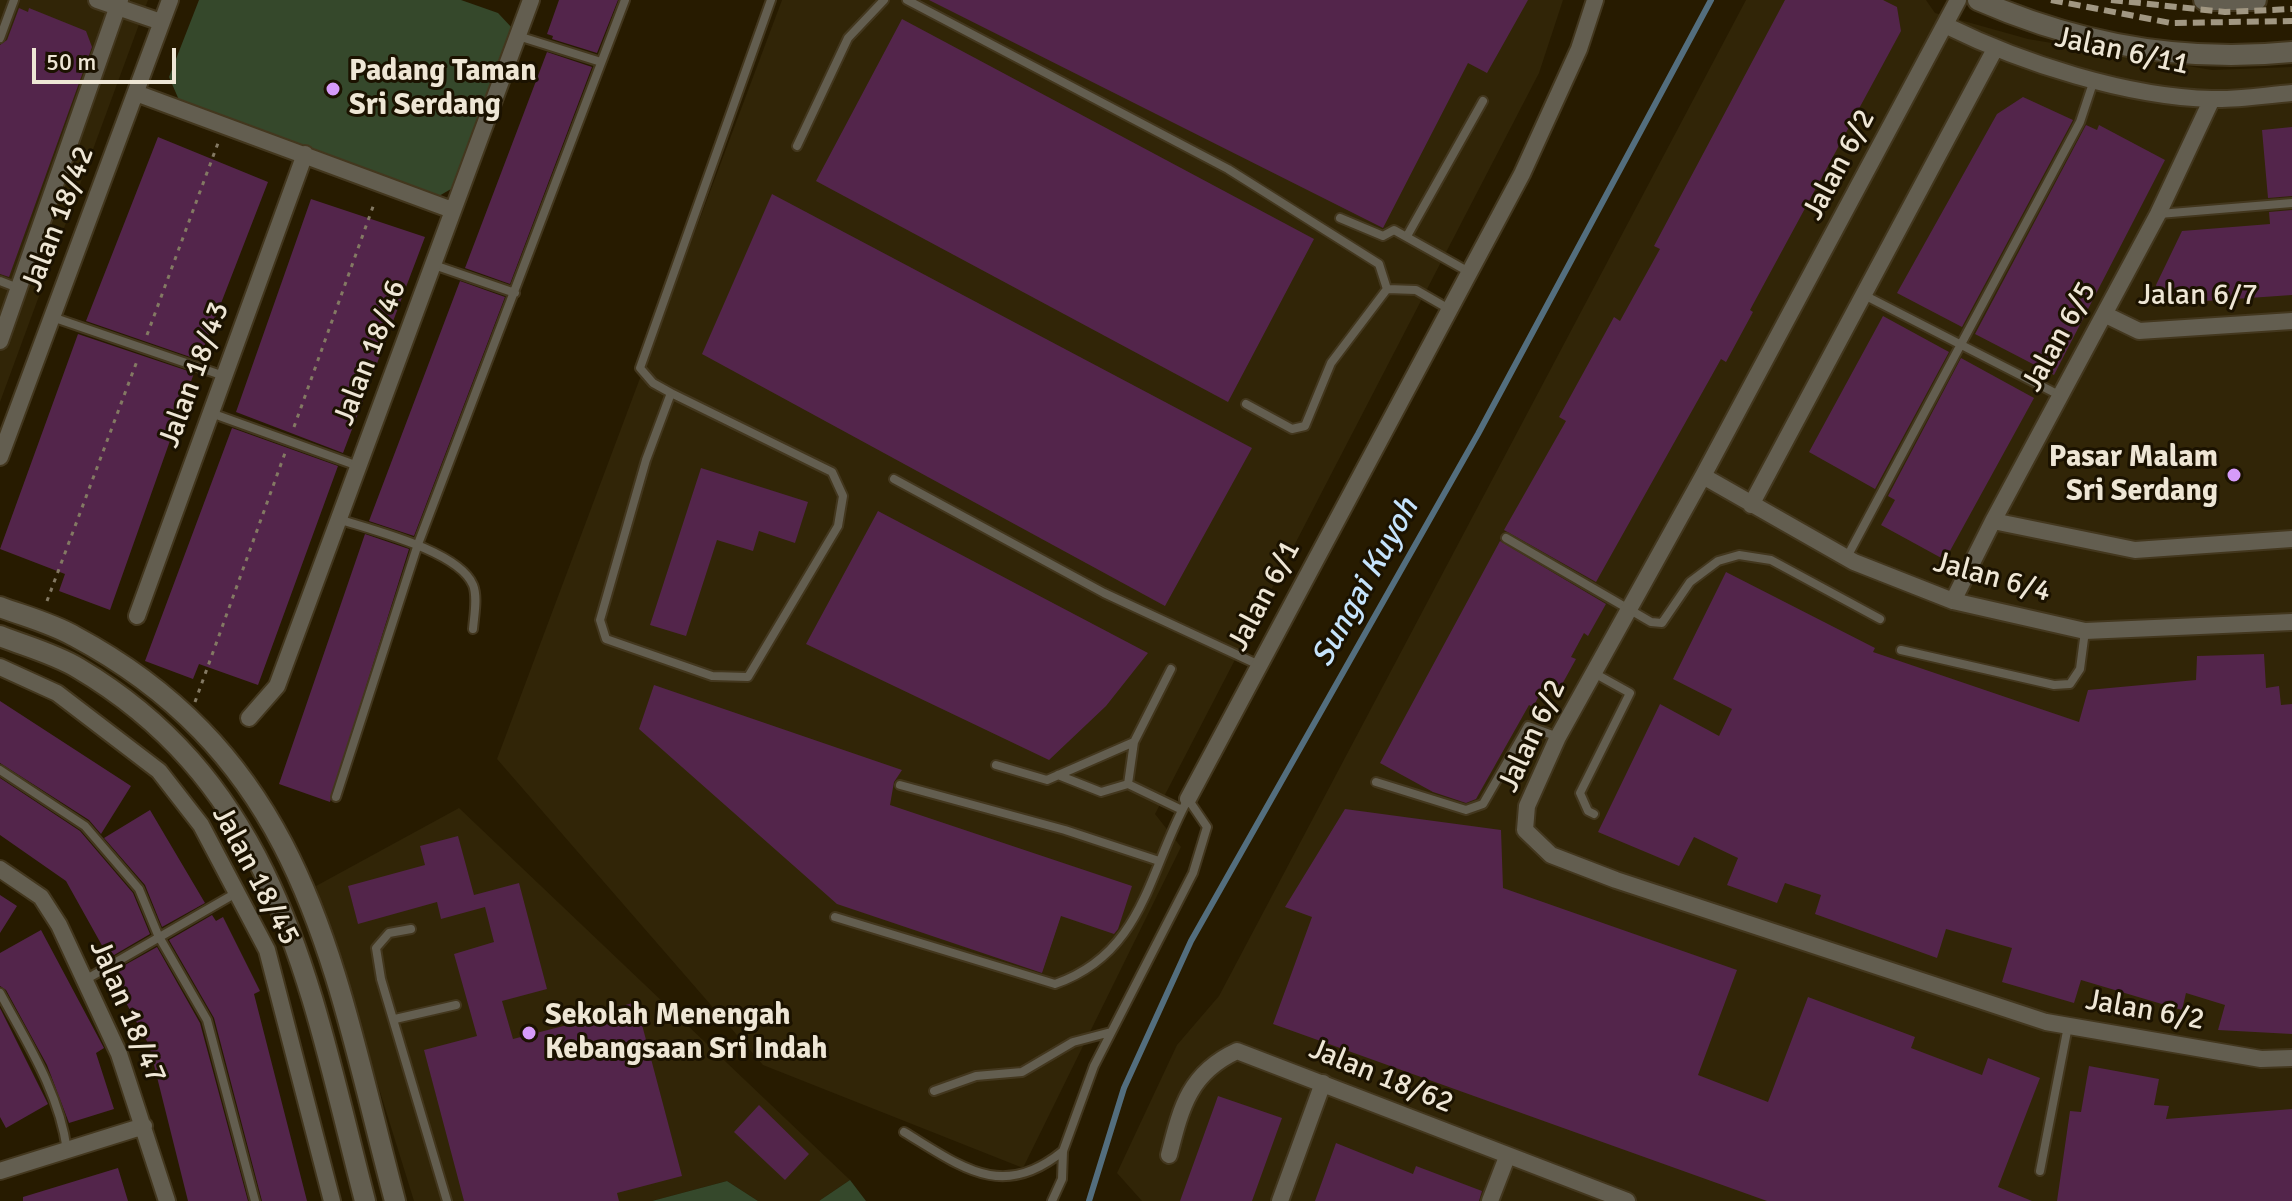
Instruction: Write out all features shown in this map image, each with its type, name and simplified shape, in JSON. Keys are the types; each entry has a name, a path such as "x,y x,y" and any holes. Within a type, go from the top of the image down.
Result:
{"street":[{"path":"97,0 119,4 161,22"},
{"name":"Jalan 18/42","path":"0,457 170,0"},
{"name":"Jalan 18/46","path":"249,718 277,686 530,0"},
{"name":"Jalan 6/1","path":"1185,805 1528,160 1579,49 1595,0"},
{"name":"Jalan 6/2","path":"1958,0 1947,26 1703,476 1558,737 1527,806 1525,830 1551,855 1645,890 2046,1022 2261,1059 2292,1058"},
{"path":"1978,0 2068,33 2132,49 2191,55 2292,52"},
{"path":"2204,0 2256,0"},
{"path":"0,341 119,4"},
{"name":"Jalan 6/11","path":"1947,26 1995,49 2094,79 2212,99 2292,93"},
{"path":"1751,505 1995,49"},
{"path":"136,93 452,210"},
{"name":"Jalan 6/5","path":"1953,601 2059,395 2106,315 2212,99"},
{"name":"Jalan 18/43","path":"137,616 305,154"},
{"name":"Jalan 6/7","path":"2106,315 2139,331 2292,321"},
{"name":"Jalan 6/4","path":"1703,476 1847,558 1953,601 2085,631 2292,622"},
{"path":"1993,521 2135,550 2292,539"},
{"path":"0,607 72,634 149,685 222,750 261,802 295,863 331,962 395,1201"},
{"path":"0,636 76,667 132,704 184,750 257,852 304,966 365,1201"},
{"name":"Jalan 18/45","path":"0,667 57,693 159,771 201,825 267,950 332,1201"},
{"name":"Jalan 18/47","path":"0,869 41,897 59,925 119,1054 167,1201"},
{"name":"Jalan 18/62","path":"1169,1155 1183,1100 1222,1058 1237,1051 1627,1201"},
{"path":"1280,1201 1323,1083"},
{"path":"0,1171 144,1126"},
{"path":"1490,1201 1507,1157"}],"lane":[{"path":"0,38 14,0"},
{"path":"336,797 418,544 625,0"},
{"path":"671,393 646,460 600,620 606,639 712,676 748,677 838,526 843,496 832,472 671,393 653,383 640,368 771,0"},
{"path":"797,146 848,38 884,0"},
{"path":"907,0 1228,169 1379,264 1387,289"},
{"path":"517,36 601,62"},
{"path":"1847,558 1959,343 2080,122 2094,79"},
{"path":"1407,236 1483,101"},
{"path":"2158,214 2292,203"},
{"path":"1340,218 1383,236 1394,230 1470,272"},
{"path":"434,265 515,293"},
{"path":"0,281 19,288"},
{"path":"1387,289 1416,290 1450,309"},
{"path":"1246,404 1292,429 1305,426 1331,363 1387,289"},
{"path":"1863,295 2059,395"},
{"path":"52,317 224,377"},
{"path":"211,413 358,466"},
{"path":"894,479 1104,593 1259,665"},
{"path":"338,519 418,544 467,575 475,588 473,629"},
{"path":"1506,538 1651,622 1662,623 1690,582 1718,561 1739,555 1771,560 1880,619"},
{"path":"1901,650 2054,685 2070,684 2080,669 2085,631"},
{"path":"1128,784 1134,742 1171,669"},
{"path":"1594,673 1630,693 1580,793 1588,811 1594,814"},
{"path":"1376,782 1474,810 1483,804 1528,726 1558,737"},
{"path":"996,765 1047,780 1134,742"},
{"path":"0,770 85,826 139,889 159,937 207,1020 255,1201"},
{"path":"1052,1201 1062,1179 1063,1151 1094,1066 1193,873 1207,827 1185,805 1128,784 1101,792 1058,775"},
{"path":"900,785 1065,830 1159,861"},
{"name":"Jalan 6/1","path":"835,917 1055,984 1076,977 1117,947 1141,907 1185,805"},
{"path":"85,980 237,893"},
{"path":"411,929 389,933 376,948 381,979 447,1201"},
{"path":"0,993 49,1083 64,1126 67,1150"},
{"path":"395,1019 456,1005"},
{"path":"2040,1171 2068,1026"},
{"path":"934,1091 976,1076 1022,1072 1073,1042 1111,1032"},
{"path":"904,1132 977,1175 1019,1180 1049,1164 1063,1151"}],"path":[{"path":"39,622 225,125"}],"shaded area":[{"path":"0,0 148,0 0,402"},
{"path":"782,0 1563,0 1539,73 1155,814 1181,847 1023,1168 763,1065 497,759"},
{"path":"1746,0 1926,0 1935,13 2028,39 2212,70 2292,67 2292,1201 1142,1201 1117,1173 1177,1045 1219,996"},
{"name":"Sekolah Menengah Kebangsaan Sri Indah","path":"459,808 850,1180 819,1201 758,1201 727,1181 652,1201 414,1201 316,886"}],"green space":[{"name":"Padang Taman Sri Serdang","path":"199,0 461,0 498,13 513,29 456,186 439,196 179,100 169,77"},
{"path":"850,1180 866,1201 819,1201"},
{"path":"727,1181 758,1201 652,1201"}],"building":[{"path":"559,0 618,0 597,53 552,39 553,36 547,34"},
{"path":"929,0 1528,0 1487,73 1468,63 1383,228"},
{"path":"1785,0 1883,0 1897,7 1901,31 1750,310 1753,312 1726,362 1721,359 1596,582 1504,530 1566,421 1559,417 1614,317 1620,321 1660,249 1654,246"},
{"path":"19,8 28,12 29,8 86,31 92,47 9,277 0,274 0,45 7,40"},
{"path":"902,19 1314,239 1228,402 816,181"},
{"path":"547,52 592,67 510,284 465,268"},
{"path":"2023,97 2073,120 1962,327 1897,293 1997,114"},
{"path":"2086,125 2097,130 2099,125 2165,160 2054,375 1975,334"},
{"path":"2292,127 2292,196 2268,198 2262,130"},
{"path":"158,137 268,182 199,360 86,321"},
{"path":"772,194 1252,448 1165,606 702,354"},
{"path":"311,199 425,237 343,453 236,412"},
{"path":"2292,210 2292,295 2163,304 2156,285 2182,231 2270,224 2269,212"},
{"path":"460,281 505,297 414,536 369,521"},
{"path":"1883,316 1949,352 1875,489 1809,452"},
{"path":"78,334 194,373 110,610 59,591 65,574 0,549"},
{"path":"1961,358 2034,398 1945,560 1881,525 1895,500 1888,496"},
{"path":"232,428 338,466 258,685 199,664 193,679 145,661"},
{"path":"701,468 808,502 795,543 759,531 753,551 717,540 686,636 650,625"},
{"path":"878,511 1148,653 1106,706 1049,760 806,644"},
{"path":"365,534 409,549 330,802 279,784"},
{"path":"1500,541 1606,604 1588,636 1584,633 1571,657 1576,659 1560,688 1547,681 1533,707 1529,705 1476,799 1466,803 1433,792 1380,763"},
{"path":"1726,572 1875,648 1873,652 2079,722 2088,690 2196,680 2197,656 2264,654 2266,688 2279,686 2281,705 2292,704 2292,1034 2218,1030 2225,1005 2186,993 2182,1010 2081,980 2074,1003 2002,982 2012,948 1946,929 1937,958 1815,914 1821,895 1785,883 1777,903 1727,885 1738,858 1694,837 1679,866 1598,832 1660,704 1719,736 1732,709 1673,679"},
{"path":"654,685 902,770 894,782 890,805 1132,886 1118,929 1114,934 1061,916 1042,973 837,904 639,729"},
{"path":"0,701 131,786 101,834 89,820 0,763"},
{"path":"0,778 80,831 133,893 150,934 109,958 66,881 0,835"},
{"path":"1345,809 1501,830 1503,888 1737,970 1698,1075 1768,1102 1808,997 1915,1037 1911,1048 1982,1075 1988,1058 2040,1078 1998,1187 2032,1201 1767,1201 1273,1024 1312,917 1285,907"},
{"path":"150,810 205,903 162,927 145,885 104,838"},
{"path":"458,836 474,895 519,883 547,989 502,1001 513,1039 598,1017 597,1013 636,1002 682,1176 617,1193 619,1201 464,1201 424,1050 477,1036 454,954 494,942 485,907 441,919 437,902 358,924 348,886 425,865 420,846"},
{"path":"0,895 17,906 0,933"},
{"path":"212,915 216,921 223,917 260,991 254,994 307,1201 262,1201 214,1018 169,940"},
{"path":"41,930 104,1048 96,1053 114,1109 69,1123 47,1065 6,990 0,986 0,953"},
{"path":"157,947 200,1023 248,1201 188,1201 149,1045 112,977 118,974 116,970"},
{"path":"0,1008 48,1104 6,1128 0,1117"},
{"path":"2089,1066 2159,1079 2154,1105 2169,1106 2166,1119 2292,1109 2292,1201 2057,1201 2070,1111 2081,1112"},
{"path":"1218,1096 1282,1118 1252,1201 1180,1201"},
{"path":"759,1105 809,1154 785,1180 734,1132"},
{"path":"1336,1143 1413,1174 1416,1166 1482,1191 1479,1201 1315,1201"},
{"path":"118,1168 128,1201 23,1201 23,1197"}],"waterway":[{"name":"Sungai Kuyoh","path":"1089,1201 1124,1088 1191,941 1478,434 1711,0"}],"railway":[{"path":"2051,0 2171,23 2292,21"},
{"path":"2111,0 2225,12 2292,9"}],"place":[{"name":"Padang Taman Sri Serdang","path":"333,89"},
{"name":"Pasar Malam Sri Serdang","path":"2234,475"},
{"name":"Sekolah Menengah Kebangsaan Sri Indah","path":"529,1033"}]}
